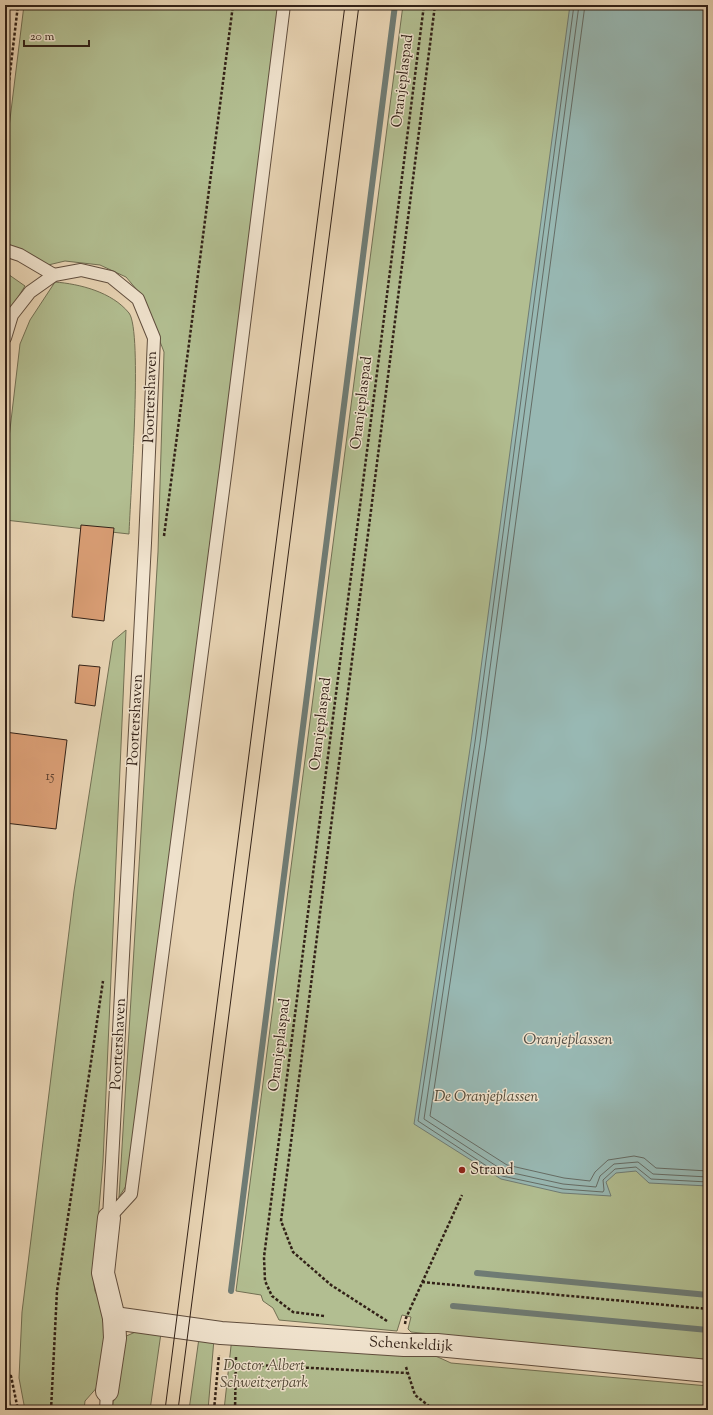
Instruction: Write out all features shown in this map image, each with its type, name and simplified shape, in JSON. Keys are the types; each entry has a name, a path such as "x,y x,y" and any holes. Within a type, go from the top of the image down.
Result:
{"street":[{"name":"Poortershaven","path":"107,1400 115,1338 114,1318 103,1273 109,1218"},
{"name":"Schenkeldijk","path":"114,1318 221,1333 404,1345 436,1345 708,1371"}],"lane":[{"path":"109,1218 131,1194 225,475 284,5"},
{"path":"5,250 20,255 54,275"},
{"name":"Poortershaven","path":"5,338 12,315 30,292 54,275 82,270 111,277 138,299 154,338 145,543 109,1218"}],"path":[{"path":"5,115 18,5"},
{"name":"Oranjeplaspad","path":"332,1317 293,1312 272,1296 265,1281 264,1257 424,5"},
{"path":"404,1345 394,1326 331,1285 293,1252 281,1221 436,5"},
{"path":"404,1345 406,1318 462,1195"},
{"path":"422,1282 708,1309"},
{"path":"214,1410 221,1333"},
{"path":"235,1410 236,1364 407,1373 415,1395 434,1410"},
{"path":"5,1375 11,1376 18,1410"}],"green space":[{"path":"24,5 280,5 133,1138 126,1186 119,1197 158,552 164,352 143,297 126,277 100,265 65,261 44,266 15,252 5,244 5,160"},
{"name":"De Oranjeplassen","path":"403,5 708,5 708,1362 411,1332 408,1329 411,1317 402,1315 397,1331 279,1320 273,1308 263,1301 261,1295 236,1291"},
{"path":"5,272 25,286 10,310 5,322"},
{"path":"55,282 85,287 105,294 129,313 133,326 135,350 135,418 129,534 5,520 5,472 20,344 30,320"},
{"path":"126,630 103,1162 93,1278 95,1291 102,1307 105,1328 100,1384 85,1401 84,1410 25,1410 19,1378 22,1312 74,891 113,641"},
{"path":"140,1330 161,1333 150,1410 112,1410 119,1353 124,1337"},
{"name":"Doctor Albert Schweitzerpark","path":"232,1337 429,1353 451,1363 708,1386 708,1410 224,1410"},
{"path":"199,1338 214,1339 208,1410 189,1410"},
{"path":"5,1381 12,1410 5,1410"}],"water":[{"name":"Oranjeplassen","path":"570,5 708,5 708,1186 649,1183 636,1171 616,1173 606,1182 611,1196 562,1193 501,1179 414,1124 471,742"}],"building":[{"path":"81,525 114,528 104,621 72,617"},
{"path":"79,665 100,667 95,706 75,703"},
{"path":"5,732 67,740 56,829 5,823"}],"waterway":[{"path":"231,1291 395,5"},
{"path":"477,1273 708,1295"},
{"path":"453,1306 708,1330"}],"tram line":[{"path":"165,1410 345,5"},
{"path":"178,1410 359,5"}],"place":[{"name":"Strand","path":"462,1170"}]}
